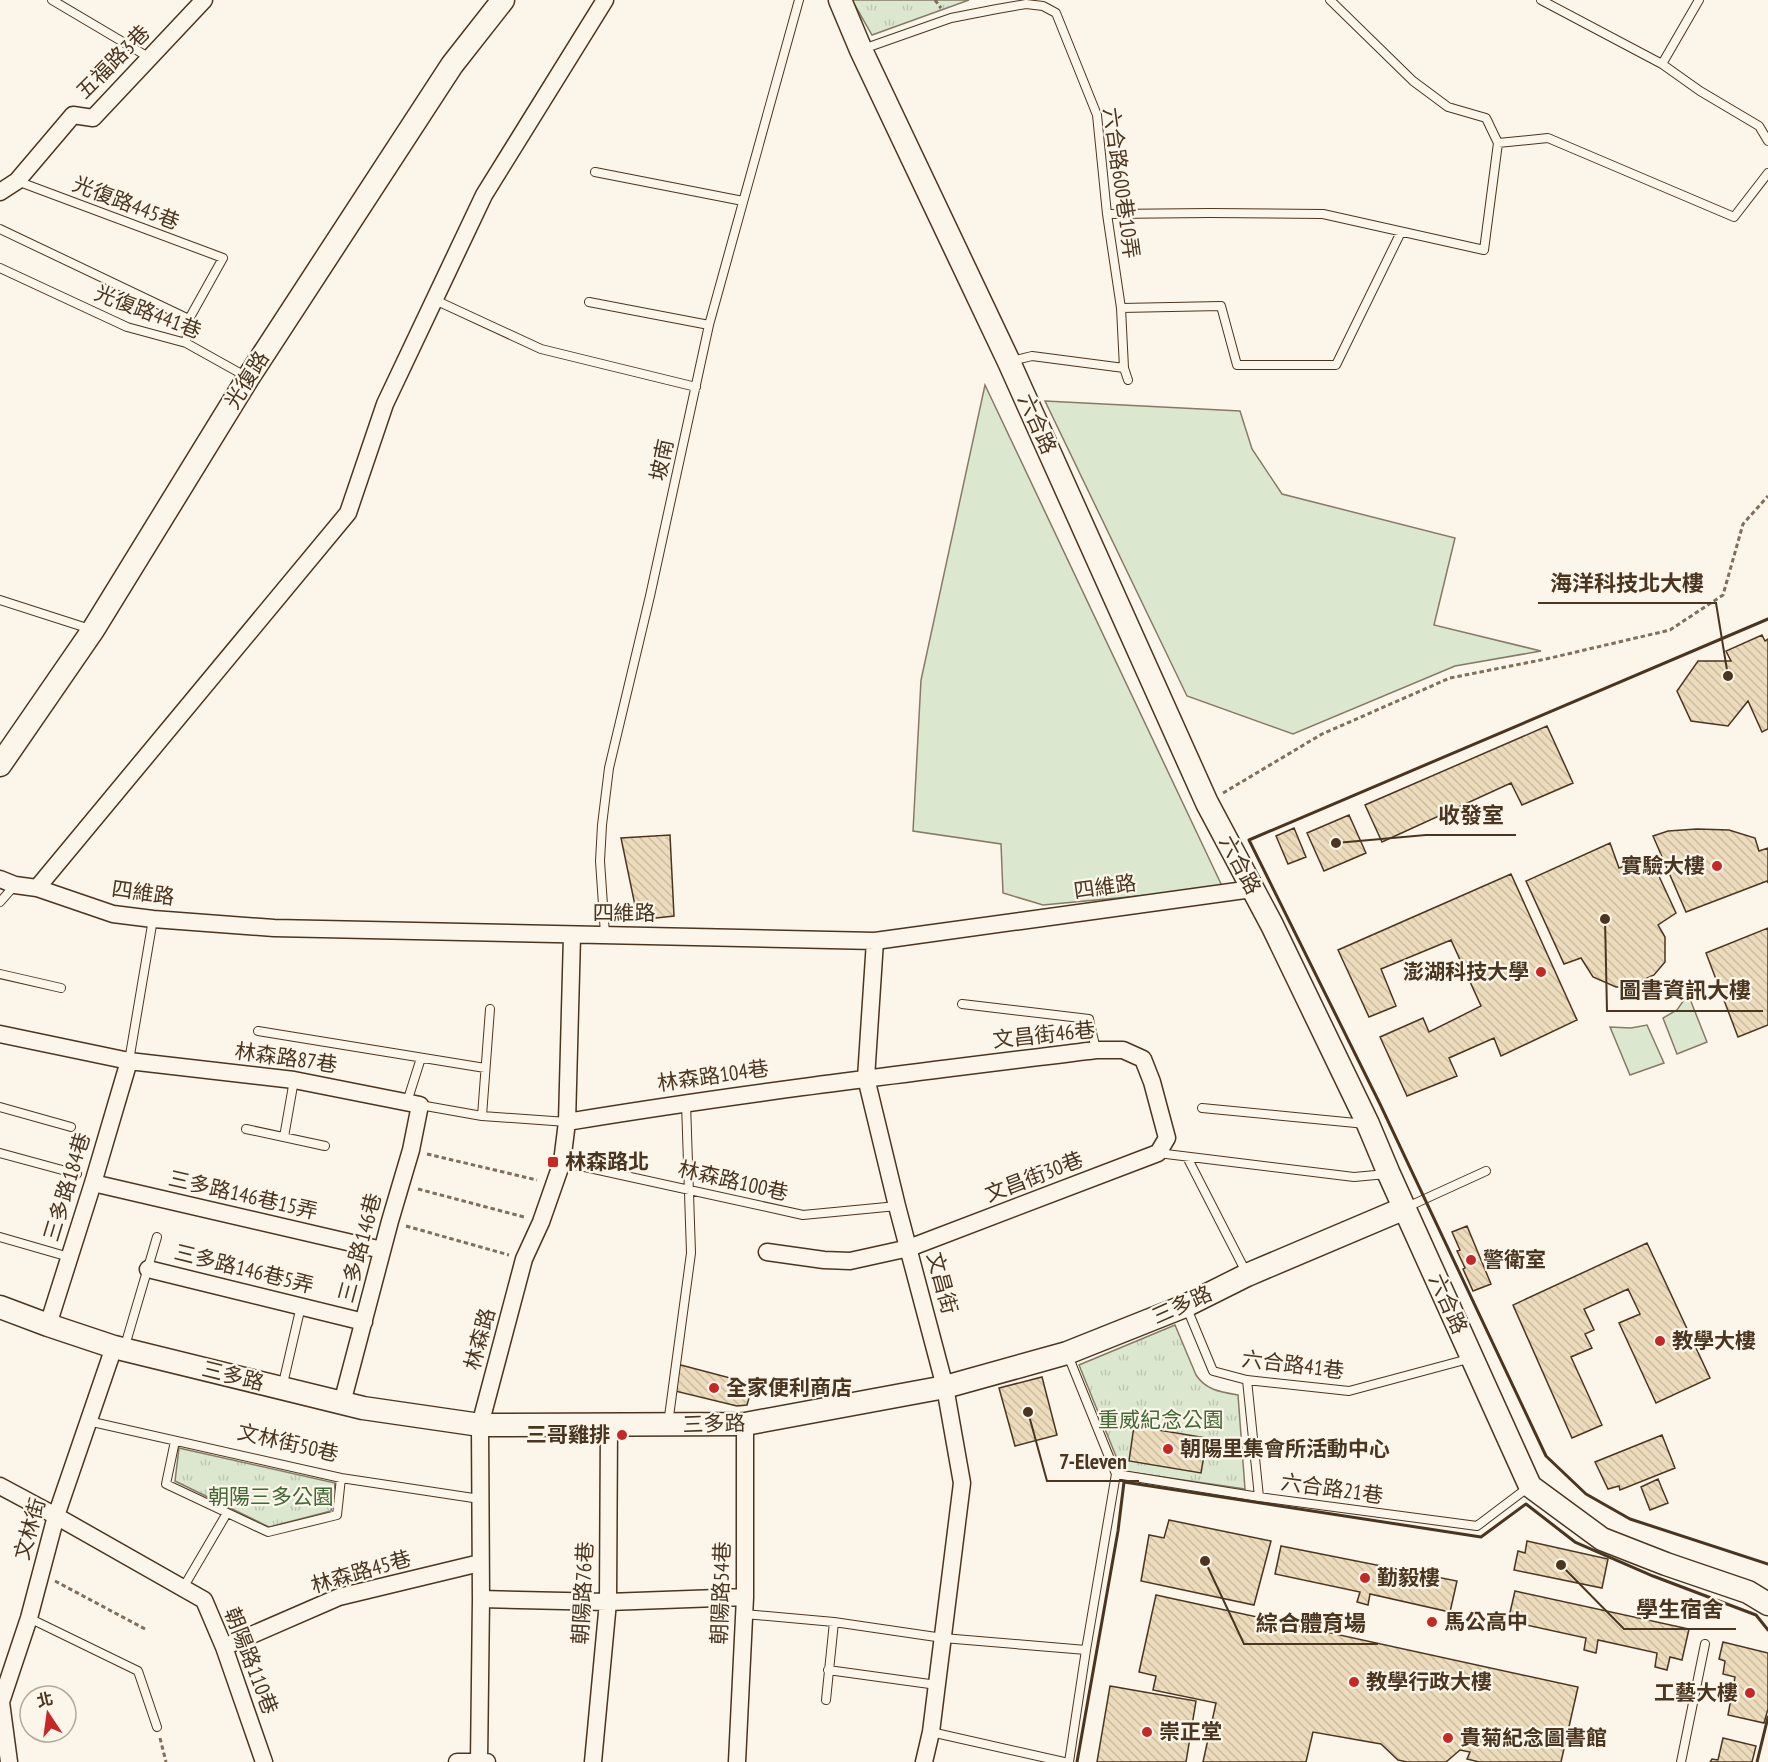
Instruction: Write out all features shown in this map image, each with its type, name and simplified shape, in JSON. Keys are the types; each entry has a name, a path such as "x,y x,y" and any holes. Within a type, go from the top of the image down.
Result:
{"street":[{"name":"五福路3巷","path":"0,192 17,181 73,115 93,118 204,0"},
{"name":"光復路","path":"0,765 93,630 248,378 452,65 503,0"},
{"path":"37,888 348,513 385,404 484,195 604,0"},
{"name":"六合路","path":"840,0 861,50 1009,362 1207,803 1272,925 1368,1124 1530,1486 1602,1539 1748,1593 1768,1604"},
{"name":"四維路","path":"8,882 37,888 113,914 274,928 875,941 1252,889"},
{"name":"林森路","path":"479,1762 480,1425 524,1259 562,1162 567,1122 572,936"},
{"name":"文昌街","path":"875,941 866,1078 945,1387 962,1483 931,1732 924,1762"},
{"name":"林森路87巷","path":"0,1034 129,1061 294,1080 413,1104"},
{"name":"文昌街46巷","path":"866,1078 1096,1050 1123,1050 1143,1059 1152,1082 1167,1138 1158,1153"},
{"name":"三多路184巷","path":"48,1325 129,1061"},
{"name":"林森路104巷","path":"567,1122 686,1102 866,1078"},
{"name":"三多路146巷","path":"342,1403 411,1150 413,1104"},
{"name":"文昌街30巷","path":"766,1252 850,1261 909,1248 1158,1153"},
{"name":"三多路146巷15弄","path":"93,1183 382,1250"},
{"name":"三多路","path":"0,1308 119,1348 363,1408 480,1425 745,1424 945,1387 1067,1353 1185,1306 1247,1275 1405,1208"},
{"name":"三多路146巷5弄","path":"148,1269 364,1322"},
{"name":"文林街","path":"9,1762 1,1702 29,1618 56,1516 88,1421 119,1348"},
{"name":"朝陽路54巷","path":"737,1762 744,1606 745,1424"},
{"name":"朝陽路76巷","path":"593,1762 608,1602 609,1425"},
{"path":"0,1486 56,1516"},
{"name":"朝陽路110巷","path":"56,1516 204,1600 224,1647 264,1762"},
{"name":"林森路45巷","path":"224,1647 339,1597 480,1563"},
{"path":"481,1599 744,1606"},
{"path":"457,1762 487,1762"}],"lane":[{"path":"53,0 150,58"},
{"name":"坡南","path":"605,934 600,861 609,768 650,596 709,326 799,0"},
{"path":"1107,214 1323,214 1484,250 1498,143 1486,118 1448,107 1413,81 1330,0"},
{"path":"1541,0 1662,64 1700,91 1759,126 1768,141"},
{"path":"1662,64 1699,0"},
{"path":"861,50 951,18 1026,4 1044,3"},
{"name":"六合路600巷10弄","path":"1044,3 1056,13 1097,116 1107,214 1121,308 1124,368 1128,380"},
{"path":"1498,143 1548,138 1734,217 1768,173"},
{"path":"595,172 743,201"},
{"name":"光復路445巷","path":"17,181 223,258 189,319"},
{"path":"0,229 189,319 186,342"},
{"path":"1121,308 1221,306 1237,365 1336,365 1401,232"},
{"name":"光復路441巷","path":"0,268 128,327 186,342 248,378"},
{"path":"435,300 541,349 696,387"},
{"path":"589,302 709,326"},
{"path":"1009,362 1032,356 1124,368"},
{"path":"0,600 93,630"},
{"path":"0,902 8,882"},
{"path":"129,1061 153,919"},
{"path":"0,974 61,988"},
{"path":"962,1004 1089,1019 1096,1050"},
{"path":"482,1116 490,1009"},
{"path":"258,1031 485,1068"},
{"path":"413,1104 421,1058"},
{"path":"284,1137 294,1080"},
{"path":"668,1425 691,1253 686,1102"},
{"name":"林森路87巷","path":"413,1104 482,1116 567,1122"},
{"path":"0,1107 71,1127"},
{"path":"1202,1108 1368,1124"},
{"path":"246,1129 326,1146"},
{"path":"0,1153 77,1174"},
{"path":"1158,1153 1354,1177 1389,1174"},
{"path":"1187,1157 1247,1275"},
{"name":"林森路100巷","path":"562,1162 803,1215 897,1206"},
{"path":"1405,1208 1486,1171"},
{"path":"0,1237 69,1257"},
{"path":"119,1348 148,1269 157,1237"},
{"path":"282,1388 301,1306"},
{"name":"六合路41巷","path":"1185,1306 1212,1371 1247,1380 1349,1391 1472,1358"},
{"path":"1067,1353 1116,1474 1069,1762"},
{"path":"1247,1380 1258,1497"},
{"name":"文林街50巷","path":"88,1421 341,1478 480,1499"},
{"path":"175,1441 166,1484 268,1532 337,1515 341,1478"},
{"name":"六合路21巷","path":"1116,1474 1258,1497 1477,1526 1530,1486"},
{"path":"183,1588 227,1513"},
{"path":"744,1606 943,1638 1086,1650"},
{"path":"29,1618 138,1671 157,1727"},
{"path":"826,1700 834,1622"},
{"path":"1681,1762 1705,1644"},
{"path":"828,1670 937,1685"},
{"path":"931,1732 1065,1762"}],"path":[{"path":"1207,803 1322,734 1450,678 1546,659 1671,630 1723,595 1743,524 1768,496"},
{"path":"411,1150 554,1184"},
{"path":"401,1184 540,1222"},
{"path":"390,1221 524,1259"},
{"path":"40,1574 147,1630"},
{"path":"157,1727 166,1762"}],"green space":[{"path":"852,0 969,0 872,35"},
{"path":"985,385 1223,888 1043,905 1003,893 1001,844 913,831 921,680"},
{"path":"1045,401 1240,411 1252,449 1282,494 1455,538 1434,625 1541,651 1455,666 1293,734 1187,696"},
{"path":"1688,994 1707,1042 1677,1054 1663,1018 1677,1010"},
{"path":"1647,1025 1664,1063 1630,1075 1610,1027 1631,1028"},
{"name":"重威紀念公園","path":"1175,1325 1200,1380 1214,1390 1238,1395 1245,1489 1122,1471 1079,1365"},
{"name":"朝陽三多公園","path":"179,1448 335,1483 331,1511 269,1527 175,1481"}],"building":[{"path":"1762,635 1765,641 1768,639 1768,729 1762,732 1748,701 1728,726 1691,721 1677,691 1698,661 1731,661 1726,651"},
{"path":"1547,726 1573,783 1522,805 1511,783 1382,842 1365,805"},
{"path":"1349,815 1366,853 1324,871 1307,833"},
{"path":"1294,828 1306,857 1288,864 1276,836"},
{"name":"實驗大樓","path":"1729,830 1755,838 1759,851 1768,848 1768,883 1767,881 1686,912 1653,836 1668,831"},
{"path":"670,835 674,916 638,920 621,838"},
{"path":"1610,843 1619,868 1650,857 1676,913 1658,925 1665,937 1665,962 1654,975 1628,987 1616,987 1593,977 1581,958 1564,964 1526,881"},
{"path":"1511,874 1577,1020 1501,1056 1494,1038 1449,1058 1457,1076 1407,1096 1380,1037 1423,1018 1429,1032 1481,1006 1451,940 1381,969 1396,1006 1369,1017 1338,950"},
{"path":"1768,928 1768,1025 1738,1037 1706,953"},
{"name":"警衛室","path":"1467,1226 1491,1284 1473,1291 1463,1269 1465,1268 1457,1251 1460,1250 1452,1232"},
{"name":"教學大樓","path":"1647,1243 1710,1378 1656,1403 1619,1323 1640,1314 1628,1289 1584,1309 1594,1330 1585,1334 1592,1348 1571,1357 1602,1425 1572,1438 1513,1305"},
{"name":"全家便利商店","path":"677,1364 753,1384 747,1405 737,1406 675,1391"},
{"path":"1042,1377 1057,1435 1015,1446 999,1388"},
{"name":"朝陽里集會所活動中心","path":"1134,1426 1207,1438 1201,1473 1129,1461"},
{"path":"1662,1435 1675,1468 1620,1490 1619,1486 1608,1489 1595,1462"},
{"path":"1658,1479 1668,1503 1650,1510 1641,1487"},
{"path":"1169,1520 1271,1541 1254,1605 1141,1581 1149,1535 1164,1538"},
{"path":"1527,1541 1608,1559 1602,1588 1514,1570 1518,1551 1525,1553"},
{"name":"勤毅樓","path":"1281,1546 1457,1581 1450,1612 1370,1594 1368,1605 1357,1602 1360,1592 1275,1574"},
{"path":"1515,1591 1689,1629 1682,1660 1670,1657 1667,1670 1655,1667 1657,1653 1598,1640 1596,1653 1584,1650 1586,1638 1508,1621"},
{"name":"教學行政大樓","path":"1156,1595 1578,1687 1561,1762 1479,1762 1467,1759 1470,1752 1460,1750 1446,1762 1407,1762 1398,1760 1381,1744 1313,1732 1306,1762 1203,1762 1216,1703 1153,1690 1156,1676 1139,1672"},
{"name":"工藝大樓","path":"1723,1642 1768,1653 1768,1709 1764,1723 1728,1715 1735,1677 1723,1674 1725,1661 1719,1659"},
{"name":"崇正堂","path":"1110,1686 1196,1701 1186,1762 1097,1762"},
{"path":"1723,1738 1756,1746 1752,1762 1710,1762 1712,1759 1718,1760"}],"wall":[{"path":"1768,619 1249,840 1380,1104 1546,1456 1586,1494 1630,1519 1768,1564"},
{"path":"1077,1762 1118,1531 1124,1482 1481,1537 1526,1504 1575,1542 1653,1576 1756,1615 1768,1630"},
{"path":"1757,1762 1768,1717"}],"place":[{"name":"海洋科技北大樓","path":"1728,676"},
{"name":"收發室","path":"1336,843"},
{"name":"實驗大樓","path":"1717,866"},
{"name":"圖書資訊大樓","path":"1605,919"},
{"name":"澎湖科技大學","path":"1541,972"},
{"name":"林森路北","path":"553,1162"},
{"name":"警衛室","path":"1471,1260"},
{"name":"教學大樓","path":"1660,1341"},
{"name":"全家便利商店","path":"714,1388"},
{"name":"7-Eleven","path":"1028,1412"},
{"name":"三哥雞排","path":"622,1435"},
{"name":"朝陽里集會所活動中心","path":"1168,1449"},
{"name":"綜合體育場","path":"1205,1561"},
{"name":"學生宿舍","path":"1561,1565"},
{"name":"勤毅樓","path":"1365,1578"},
{"name":"馬公高中","path":"1432,1622"},
{"name":"教學行政大樓","path":"1354,1682"},
{"name":"工藝大樓","path":"1750,1693"},
{"name":"崇正堂","path":"1147,1732"},
{"name":"貴菊紀念圖書館","path":"1448,1738"}]}
